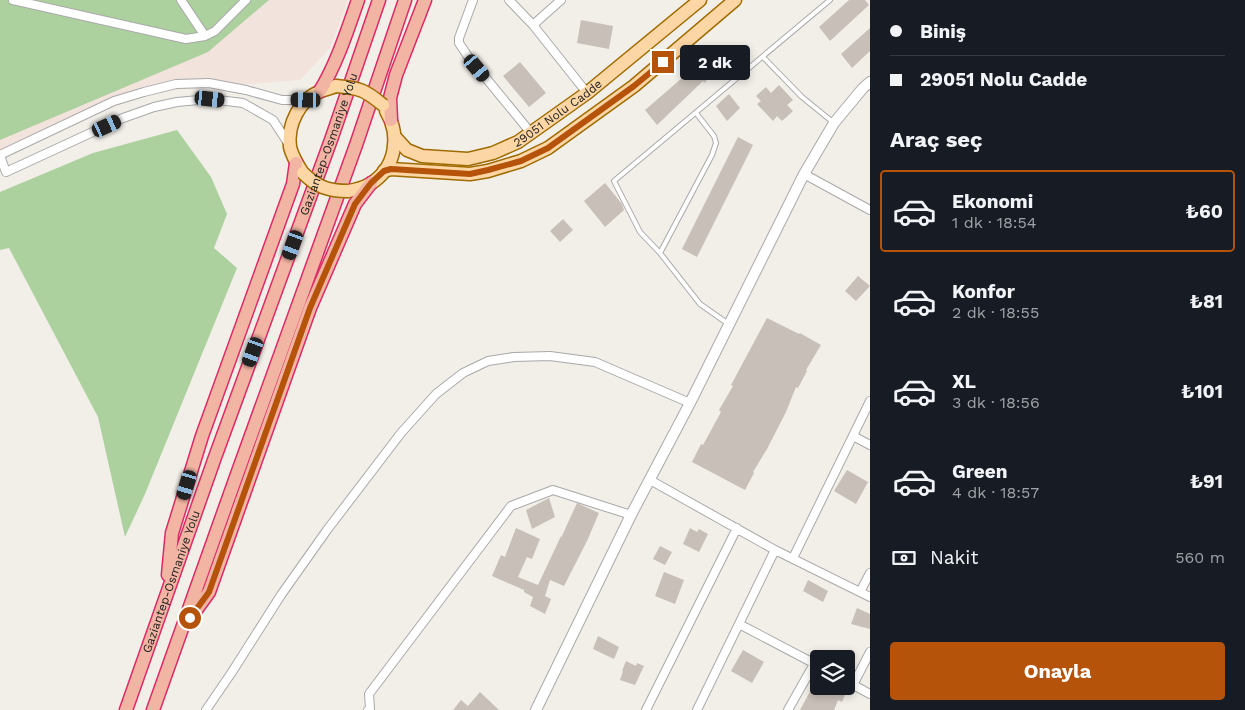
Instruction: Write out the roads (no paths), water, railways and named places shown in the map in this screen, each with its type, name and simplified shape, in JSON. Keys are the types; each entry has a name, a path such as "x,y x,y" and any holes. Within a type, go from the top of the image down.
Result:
{"highway":[{"path":"320,91 343,44 358,0"},
{"name":"Gaziantep-Osmaniye Yolu","path":"126,710 214,460 332,137 379,0"},
{"name":"Gaziantep-Osmaniye Yolu","path":"153,710 356,145 405,0"},
{"path":"391,120 390,98 396,75 425,0"},
{"path":"165,598 172,533 191,471 299,168"},
{"path":"181,631 209,592 310,308 355,204 371,183"}],"main road":[{"name":"29051 Nolu Cadde","path":"395,137 407,150 422,156 468,160 493,153 518,142 587,93 700,0"},
{"name":"29051 Nolu Cadde","path":"384,171 391,169 470,174 521,161 548,148 634,86 735,0"},
{"path":"336,86 354,87 370,94 383,105 391,120 395,137 393,155 384,171 371,183 360,189 335,191 323,188 312,182 299,168 290,147 290,130 296,114 306,100 320,91 336,86"}],"street":[{"path":"13,0 186,39 205,36 215,31 246,0"},
{"path":"181,0 205,36"},
{"path":"473,0 459,38 459,43 531,133"},
{"path":"509,0 533,25 587,93"},
{"path":"533,25 561,0"},
{"path":"290,147 273,120 243,103 210,99 154,107 123,118 6,172 0,155 114,101 176,84 209,82 282,100 306,100"},
{"path":"536,710 631,515 690,403 804,174 834,123 870,82"},
{"path":"804,174 870,210"},
{"path":"206,710 281,595 333,523 402,433 436,394 463,373 488,361 514,357 550,356 595,362 690,403"},
{"path":"793,558 870,401"},
{"path":"853,436 870,445"},
{"path":"650,480 775,550 870,597"},
{"path":"370,710 369,694 511,506 553,490 631,515"},
{"path":"646,710 736,528"},
{"path":"697,710 775,550"},
{"path":"860,592 870,573"},
{"path":"739,624 810,662"},
{"path":"855,675 870,652"},
{"path":"788,710 810,675"},
{"path":"855,686 870,694"}],"lane":[{"path":"729,325 700,304 660,253 640,232 614,181 830,0"},
{"path":"763,56 802,97 834,123"},
{"path":"660,253 716,143 714,136 696,113"}]}
